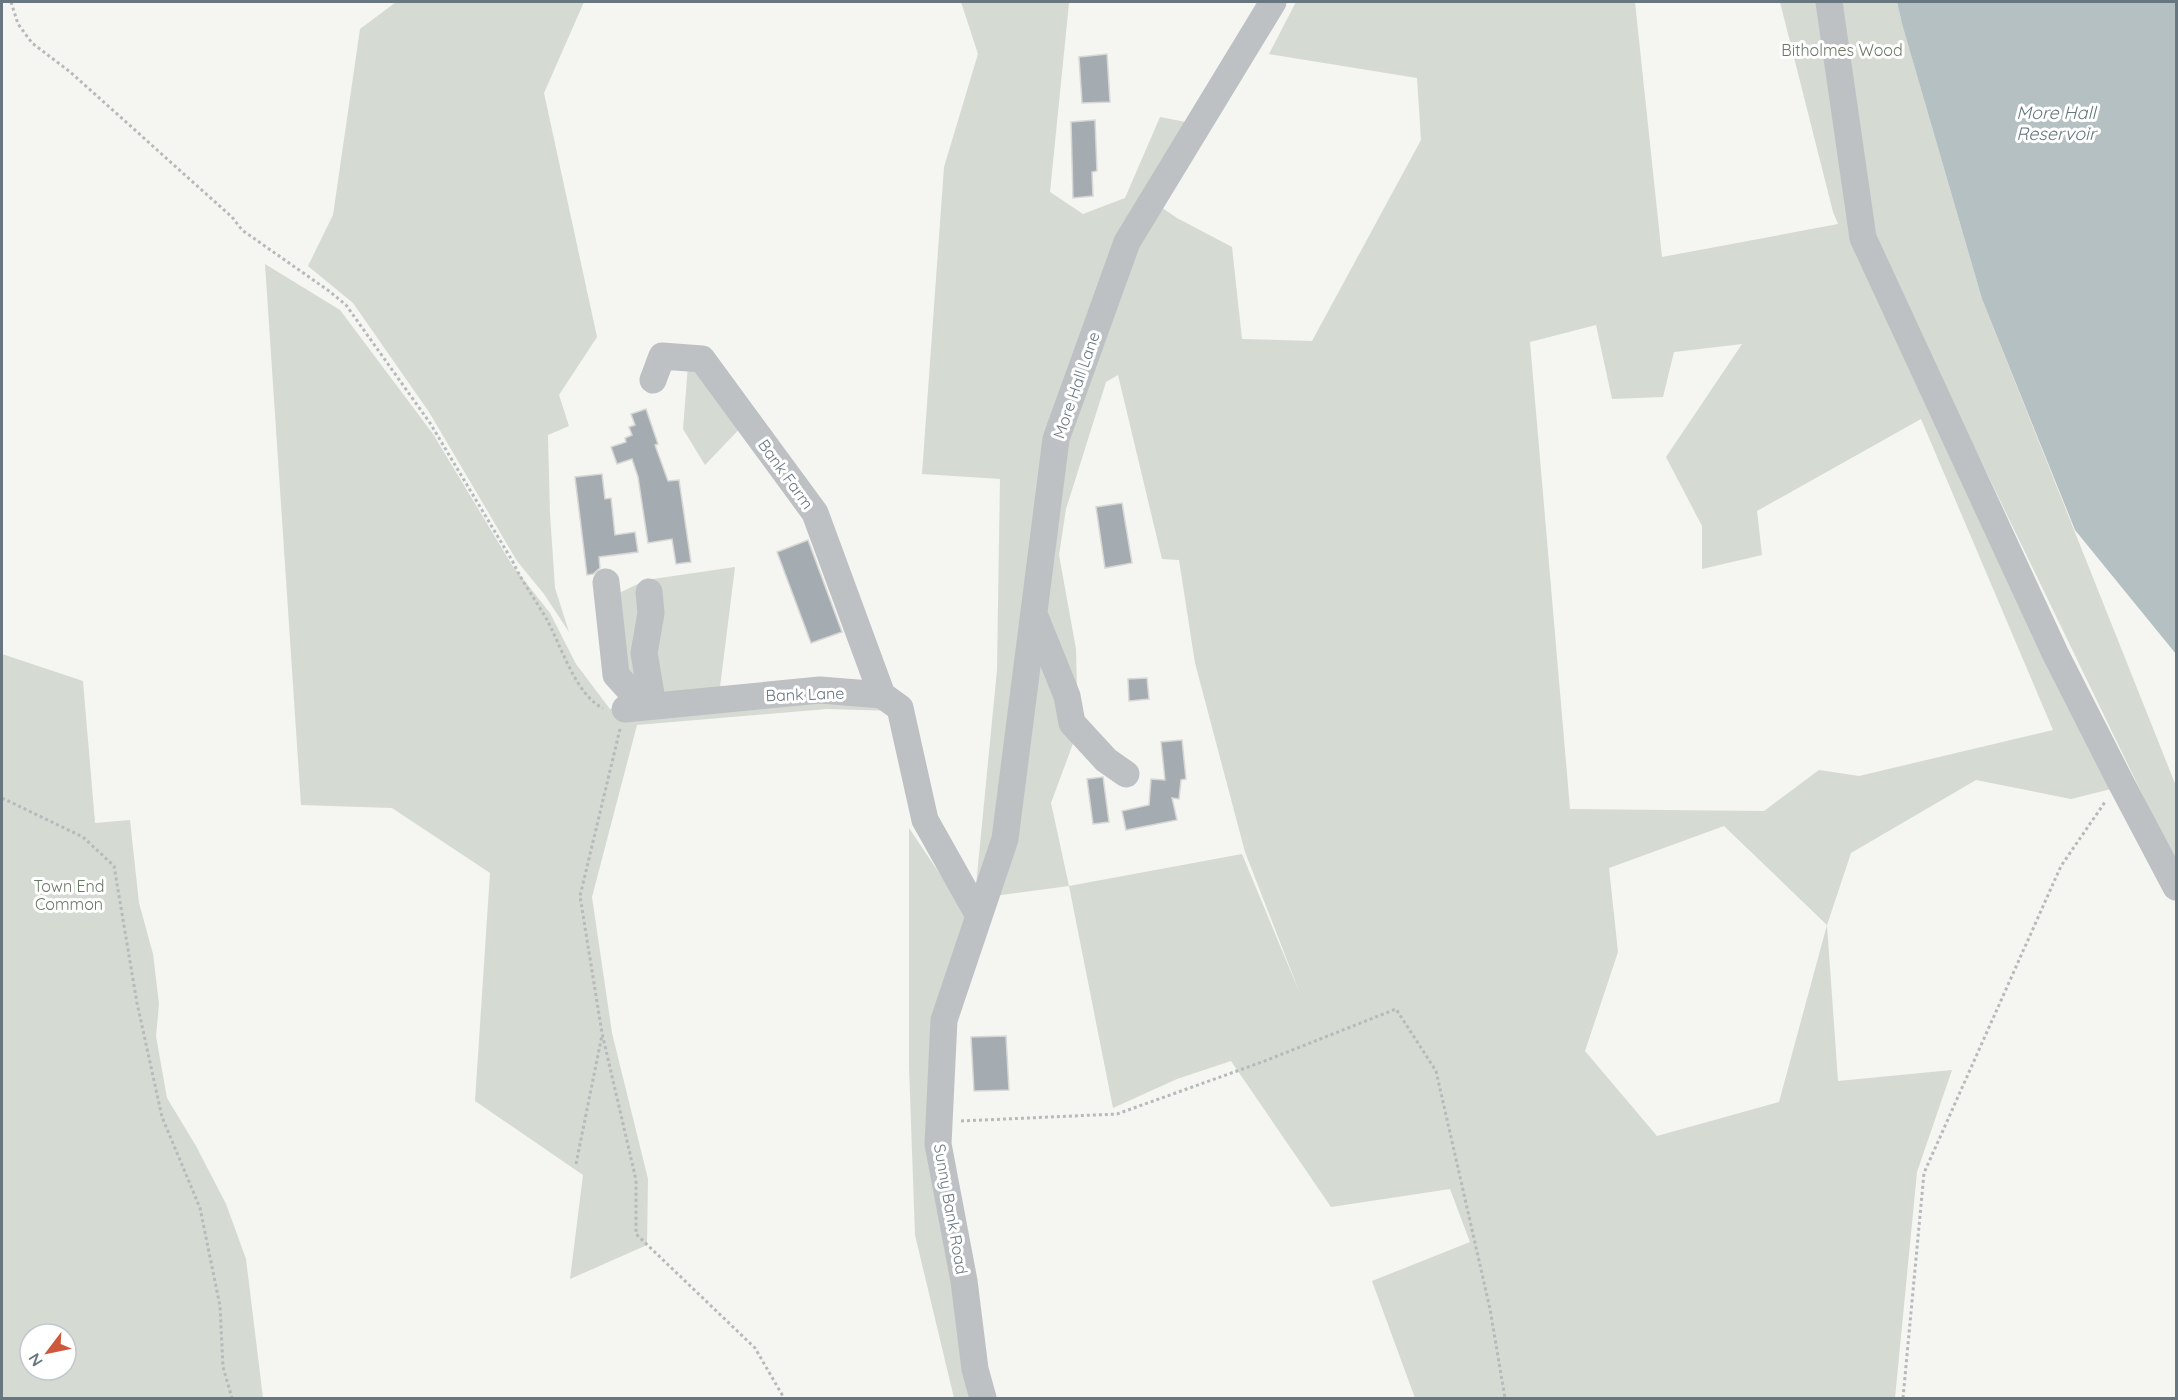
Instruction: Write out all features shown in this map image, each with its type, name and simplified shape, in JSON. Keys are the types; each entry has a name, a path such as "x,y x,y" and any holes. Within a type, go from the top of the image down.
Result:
{"street":[{"name":"More Hall Lane","path":"979,916 1005,839 1056,439 1127,242 1273,2"},
{"path":"1829,2 1863,238 2055,652 2176,887"},
{"name":"Bank Farm","path":"653,380 662,356 702,359 801,494 814,513 882,694"},
{"path":"606,582 616,675 641,707"},
{"path":"641,707 644,653 651,613 649,592"},
{"path":"1034,612 1067,696 1072,723 1106,760 1126,774"},
{"name":"Bank Lane","path":"641,707 820,690 882,694"},
{"path":"882,694 900,708 925,820 979,916"},
{"name":"Sunny Bank Road","path":"979,916 944,1020 938,1144 964,1281 975,1369 983,1398"}],"path":[{"path":"11,2 18,24 32,43 69,71 232,217 242,230 346,305 430,423 513,562 522,582 546,617 582,689 597,705 605,708 641,707 580,896 602,1033 636,1180 636,1234 755,1348 784,1398"},
{"path":"1903,1398 1924,1173 2061,866 2105,801 2124,789"},
{"path":"2,798 83,837 114,866 137,1003 162,1117 200,1208 220,1306 223,1367 232,1398"},
{"path":"939,1121 1117,1114 1262,1062 1396,1009 1437,1071 1490,1309 1505,1398"},
{"path":"576,1164 602,1033"}],"green space":[{"path":"396,2 584,2 544,93 597,337 559,395 569,426 548,435 555,588 569,632 544,594 517,561 429,412 353,303 308,266 333,215 360,29"},
{"path":"961,2 1069,3 1050,192 1083,214 1125,198 1160,117 1191,123 1049,439 996,840 975,896 997,670 1000,479 922,474 944,167 978,54"},
{"name":"Bitholmes Wood","path":"1296,2 1635,2 1662,257 1838,224 1833,212 1780,2 1897,2 1982,299 2176,786 2176,864 1872,236 1860,138 1847,173 1855,240 2111,789 2071,799 1976,780 1851,853 1827,925 1838,1081 1952,1070 1917,1172 1895,1398 1415,1398 1372,1281 1470,1242 1450,1189 1331,1207 1231,1061 1177,1079 1113,1108 1069,886 994,896 1011,842 1061,440 1132,245 1158,205 1177,218 1232,247 1242,339 1312,341 1421,140 1417,78 1269,54","holes":["1596,325 1612,399 1663,397 1674,352 1742,344 1666,457 1702,526 1702,569 1762,555 1757,511 1921,419 2053,730 1859,776 1819,770 1764,811 1570,809 1530,342","1118,375 1162,559 1179,560 1195,663 1245,852 1301,996 1242,854 1069,886 1051,803 1078,730 1076,649 1059,555 1066,509 1106,382","1724,826 1827,925 1779,1102 1657,1136 1585,1051 1618,952 1609,868"]},
{"path":"265,264 340,310 433,434 512,565 550,613 576,664 610,709 627,712 820,694 896,711 827,709 637,725 592,897 612,1033 648,1179 647,1245 570,1279 583,1175 475,1101 490,873 392,808 301,805"},
{"path":"689,352 746,422 705,465 683,429"},
{"path":"735,567 719,695 624,704 613,596 646,580"},
{"name":"Town End Common","path":"2,654 83,681 95,823 130,820 139,903 153,954 159,1004 156,1036 167,1098 196,1146 226,1204 246,1259 263,1398 2,1398"},
{"path":"909,828 970,919 937,1022 974,1398 954,1398 915,1235 909,1067"}],"water":[{"name":"More Hall Reservoir","path":"1897,2 2176,2 2176,654 2075,530 1982,299"}],"building":[{"path":"1107,54 1110,102 1082,103 1079,57"},
{"path":"1095,120 1097,171 1092,172 1093,196 1073,198 1071,122"},
{"path":"646,409 658,444 655,445 668,481 679,480 691,562 676,564 672,539 648,543 638,477 632,459 617,464 611,447 626,442 625,438 632,435 629,427 635,425 631,414"},
{"path":"602,474 605,499 611,498 615,535 635,532 638,552 599,557 600,568 593,574 587,575 575,477"},
{"path":"1122,503 1132,563 1105,568 1096,507"},
{"path":"808,540 842,632 811,643 777,552"},
{"path":"1147,678 1149,699 1129,701 1128,679"},
{"path":"1182,740 1186,779 1181,780 1179,799 1172,798 1177,820 1126,830 1122,811 1149,805 1151,779 1165,780 1161,742"},
{"path":"1103,777 1109,822 1093,824 1087,779"},
{"path":"1006,1036 1009,1090 974,1091 971,1037"}]}
